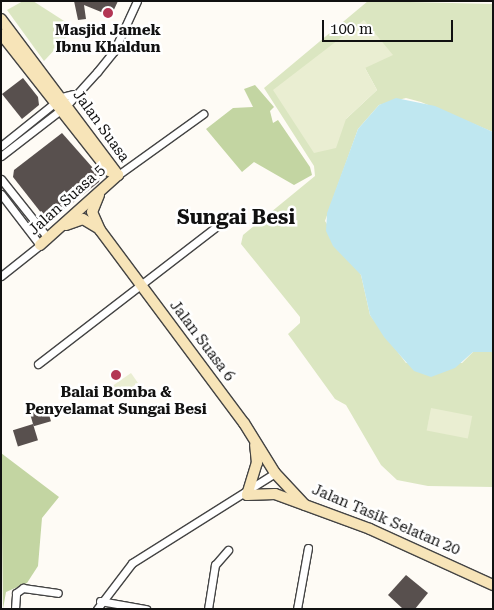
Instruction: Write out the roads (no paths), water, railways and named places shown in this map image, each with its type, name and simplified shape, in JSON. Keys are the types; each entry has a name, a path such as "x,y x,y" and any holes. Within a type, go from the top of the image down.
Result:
{"street":[{"path":"1,146 73,94 114,52 138,1"},
{"name":"Jalan Suasa","path":"1,19 61,103"},
{"name":"Jalan Suasa","path":"1,34 61,103 118,175"},
{"path":"1,156 61,103"},
{"name":"Jalan Suasa 5","path":"1,276 99,195 118,175 203,114"},
{"path":"1,179 44,242"},
{"path":"1,194 44,242"},
{"name":"Jalan Suasa 6","path":"99,195 92,212 100,230 255,441 275,473"},
{"name":"Jalan Suasa 6","path":"62,226 84,219 100,230"},
{"path":"38,364 142,286 221,223"},
{"path":"247,495 257,463 255,441"},
{"path":"97,609 100,600 132,563 247,495 275,473"},
{"name":"Jalan Tasik Selatan 20","path":"275,473 304,505 378,532 493,585"},
{"path":"247,495 261,492 304,505"},
{"path":"297,609 308,548"},
{"path":"208,609 215,566 228,550"},
{"path":"15,609 16,593 23,588 58,592"},
{"path":"100,600 146,609"}],"water":[{"path":"396,98 435,106 493,132 493,352 473,352 455,368 431,377 414,371 384,337 370,315 361,275 333,246 326,231 327,213 358,129 379,105"}],"place":[{"name":"Masjid Jamek Ibnu Khaldun","path":"108,13"},
{"name":"Balai Bomba & Penyelamat Sungai Besi","path":"116,375"}],"district":[{"name":"Sungai Besi","path":"236,217"}]}
